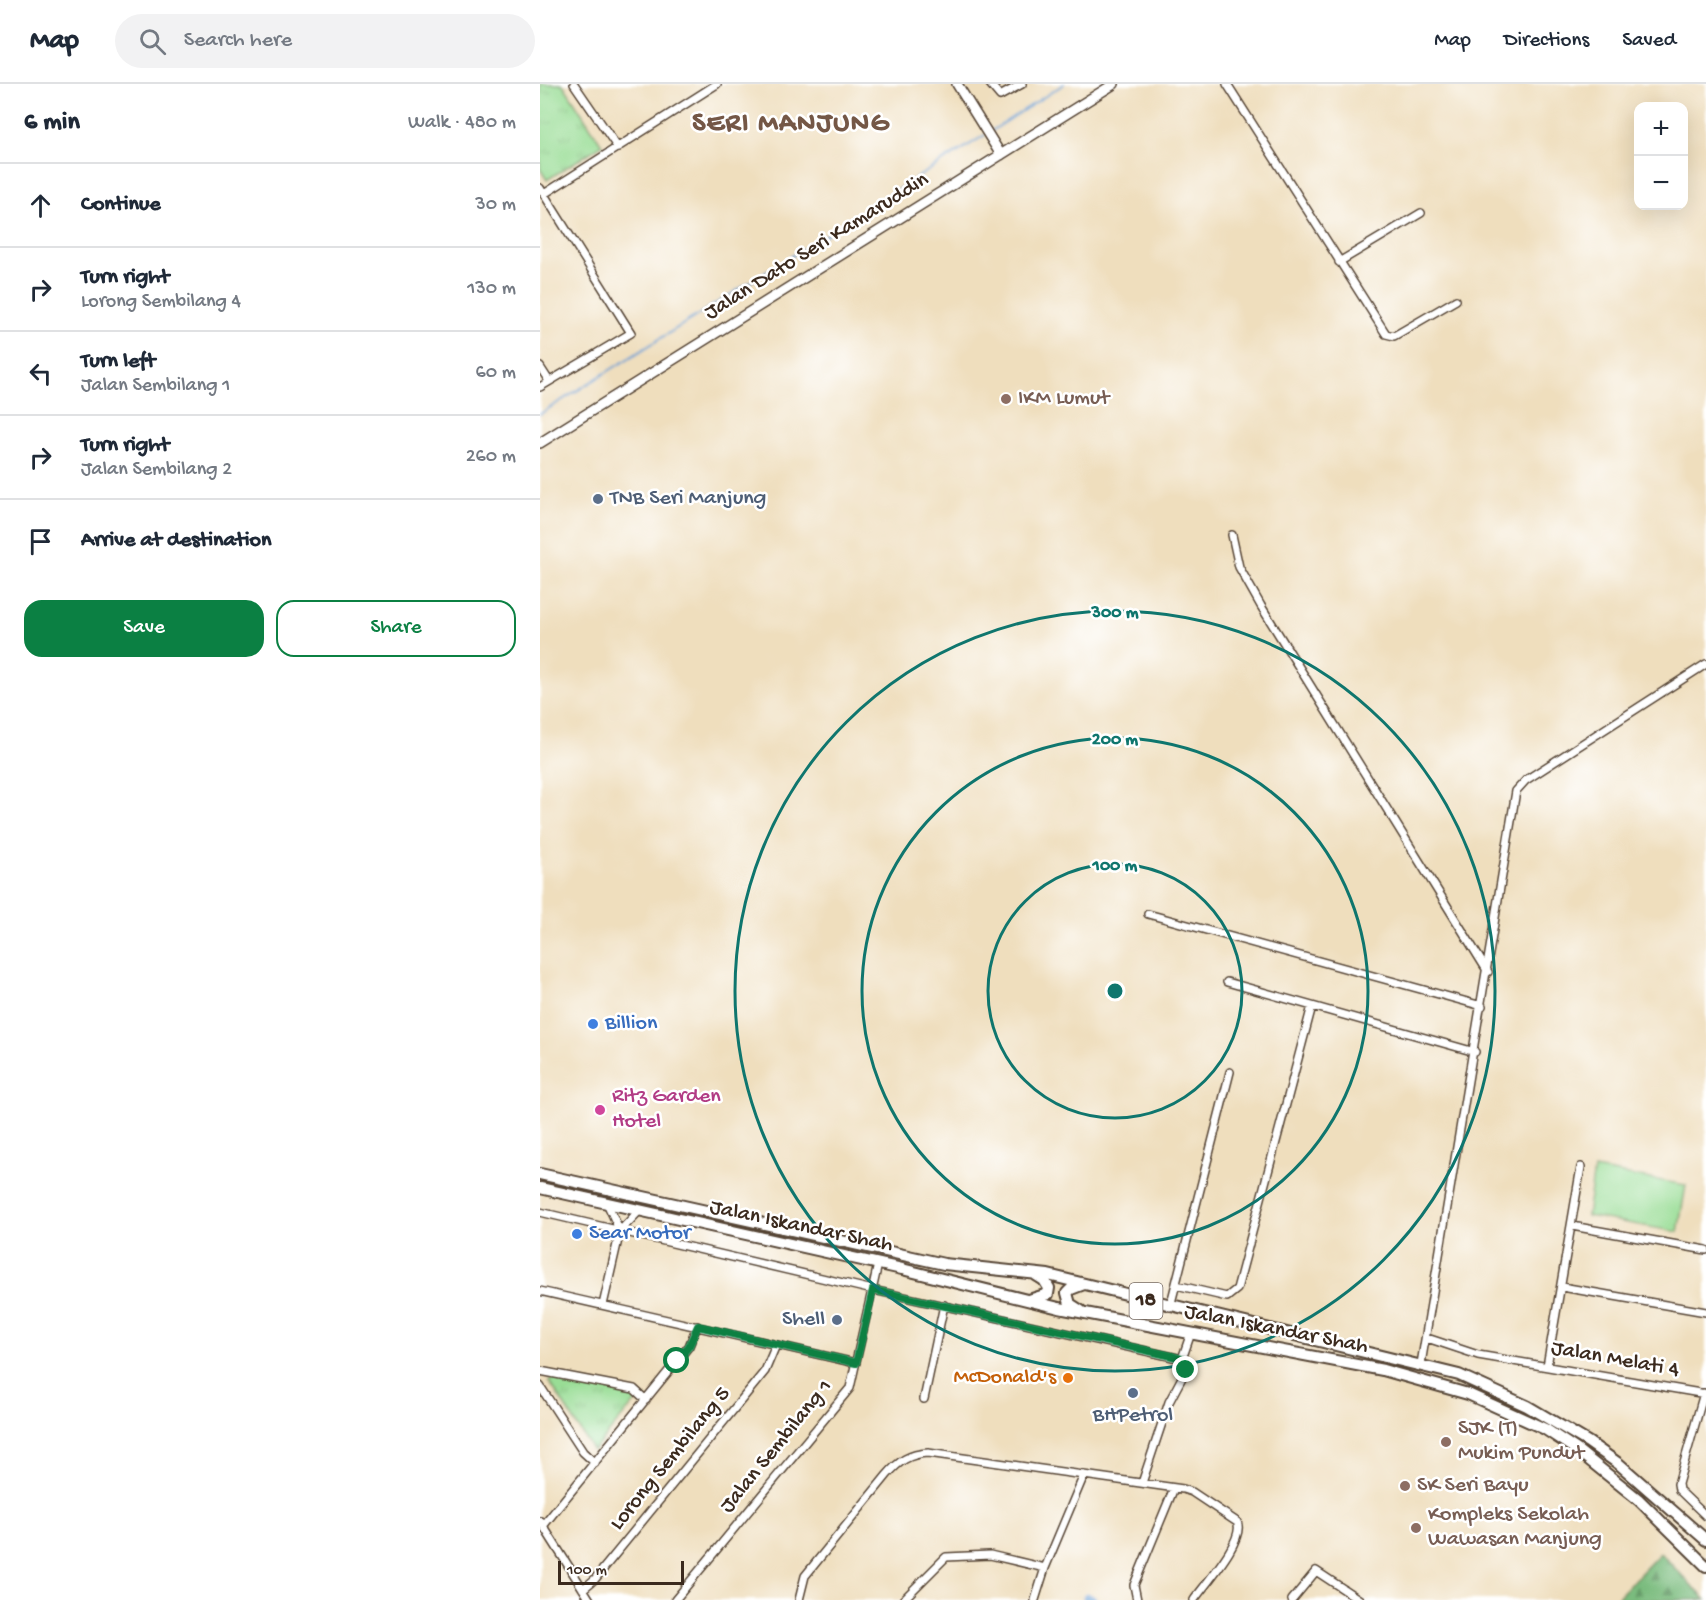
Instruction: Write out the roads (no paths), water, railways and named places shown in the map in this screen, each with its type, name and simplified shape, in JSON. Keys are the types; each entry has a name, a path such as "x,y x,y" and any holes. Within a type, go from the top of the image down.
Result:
{"main road":[{"name":"Jalan Iskandar Shah","path":"540,1174 945,1264 1033,1273 1170,1307 1421,1364 1496,1391 1553,1419 1618,1464 1706,1540"},
{"name":"Jalan Iskandar Shah","path":"540,1188 878,1263 1027,1301 1406,1376 1468,1394 1545,1429 1607,1473 1706,1566"},
{"path":"1027,1301 1048,1294 1049,1288 1044,1280 1033,1273"},
{"path":"1084,1284 1071,1288 1067,1293 1070,1304 1084,1313"}],"street":[{"path":"574,84 618,148"},
{"path":"540,387 631,333 542,191 618,148 717,84"},
{"path":"957,84 1001,155"},
{"path":"990,84 1000,96 1022,84"},
{"name":"Jalan Dato Seri Kamaruddin","path":"540,443 1114,84"},
{"path":"1227,84 1339,262 1390,337 1456,300"},
{"path":"1339,262 1421,213"},
{"path":"540,367 549,381"},
{"path":"1232,535 1239,567 1261,606 1488,972"},
{"path":"1421,1364 1475,1052 1516,791 1519,785 1706,664"},
{"path":"1148,914 1482,1006"},
{"path":"1227,982 1475,1052"},
{"path":"1176,1285 1227,1298 1237,1289 1312,1006"},
{"path":"1170,1307 1230,1072"},
{"path":"1547,1366 1581,1167"},
{"path":"607,1203 620,1231"},
{"path":"603,1305 620,1231 640,1210"},
{"path":"540,1212 1182,1359 1187,1364 1186,1370 1169,1401 1142,1483"},
{"path":"1572,1226 1706,1250"},
{"name":"Jalan Sembilang 1","path":"675,1600 850,1388 878,1263"},
{"path":"1562,1287 1706,1312"},
{"path":"540,1291 856,1363"},
{"path":"924,1399 944,1305"},
{"path":"590,1600 542,1524 595,1463 689,1346 698,1326"},
{"path":"1182,1359 1191,1333"},
{"name":"Jalan Melati 4","path":"1426,1338 1455,1350 1705,1394"},
{"name":"Lorong Sembilang 5","path":"583,1589 595,1580 750,1391 774,1356 776,1344"},
{"path":"540,1371 634,1389 646,1400"},
{"path":"540,1386 583,1452 595,1463"},
{"path":"1705,1394 1678,1484 1679,1490 1706,1516"},
{"path":"799,1600 805,1576 887,1475 898,1463 912,1454 928,1453 1192,1492 1237,1522 1240,1527 1237,1540 1194,1600"},
{"path":"1035,1600 1045,1568 1084,1475"},
{"path":"1137,1600 1134,1585 1174,1488"},
{"path":"903,1600 945,1557 990,1555 1045,1568"},
{"path":"1292,1600 1316,1571 1360,1600"}],"waterway":[{"path":"990,132 1064,84"},
{"path":"540,414 985,135"},
{"path":"1087,1597 1092,1600"}],"place":[{"name":"IKM Lumut","path":"1006,399"},
{"name":"TNB Seri Manjung","path":"598,499"},
{"name":"Billion","path":"593,1024"},
{"name":"Ritz Garden Hotel","path":"600,1110"},
{"name":"Sear Motor","path":"577,1234"},
{"name":"Shell","path":"837,1320"},
{"name":"McDonald's","path":"1068,1378"},
{"name":"BHPetrol","path":"1133,1393"},
{"name":"SJK (T) Mukim Pundut","path":"1446,1442"},
{"name":"SK Seri Bayu","path":"1405,1486"},
{"name":"Kompleks Sekolah Wawasan Manjung","path":"1416,1528"}],"district":[{"name":"SERI MANJUNG","path":"791,124"}]}
